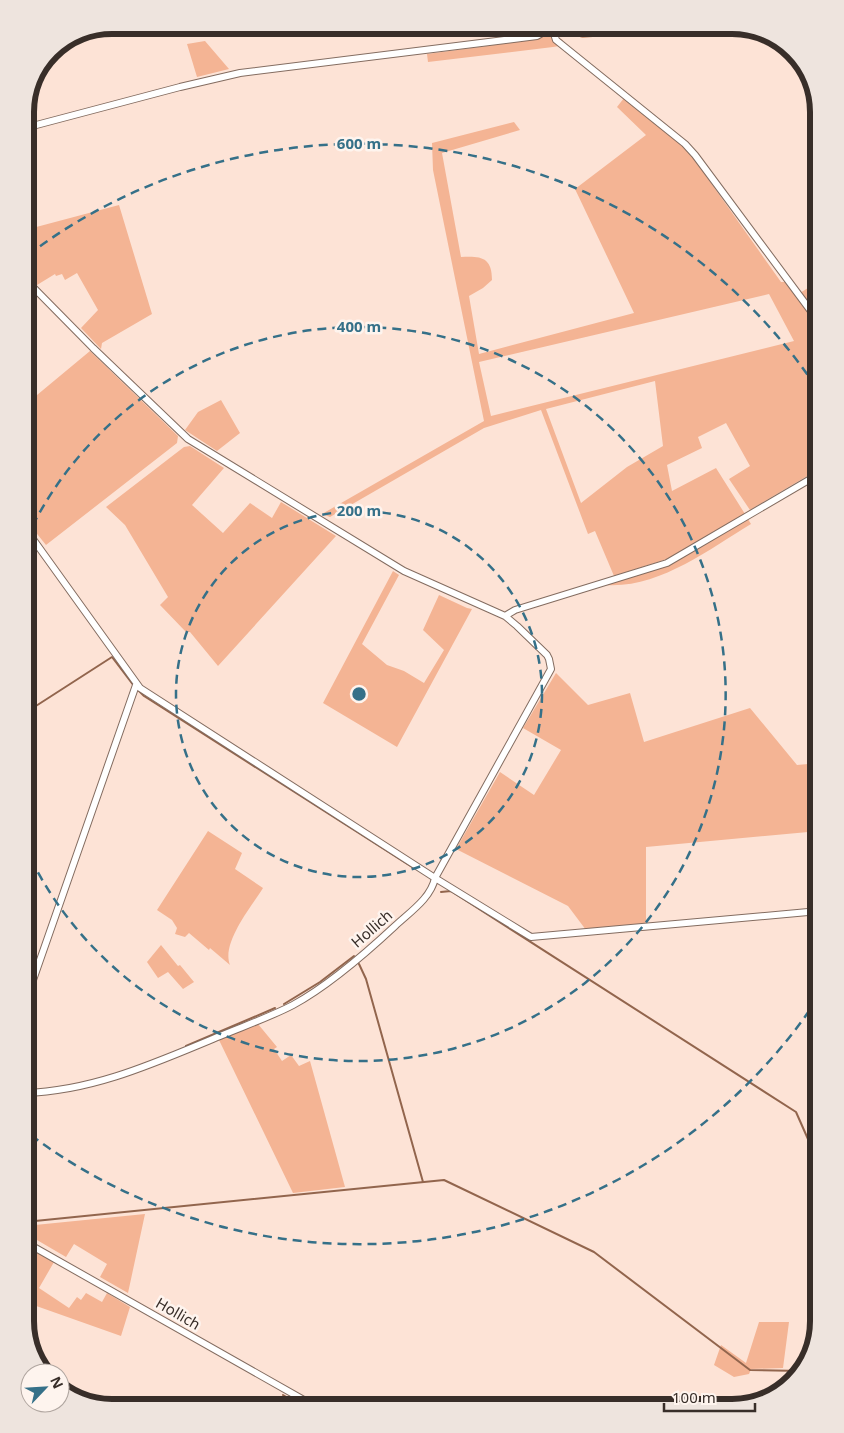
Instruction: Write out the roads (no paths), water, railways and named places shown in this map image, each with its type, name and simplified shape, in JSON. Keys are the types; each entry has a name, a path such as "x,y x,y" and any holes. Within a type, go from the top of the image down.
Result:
{"street":[{"path":"34,126 240,73 537,36 540,34"},
{"path":"554,34 556,40 685,144 810,310"},
{"name":"Hollich","path":"34,288 188,439 404,571 505,616 547,655 551,669 436,878 430,893 380,940 332,979 294,1005 149,1065 113,1077 64,1089 34,1092"},
{"path":"505,616 515,610 667,563 810,479"},
{"path":"34,541 136,685 531,937 810,912"},
{"path":"34,977 136,685"},
{"name":"Hollich","path":"34,1247 302,1399"}],"waterway":[{"path":"34,707 112,657 134,686"},
{"path":"137,689 144,696 412,867"},
{"path":"441,892 451,891 796,1112 810,1144"},
{"path":"284,1004 320,982 354,956"},
{"path":"359,964 366,979 423,1182"},
{"path":"186,1046 275,1008"},
{"path":"34,1221 444,1180 594,1252 750,1370 793,1371"},
{"path":"283,1395 290,1399"}]}
